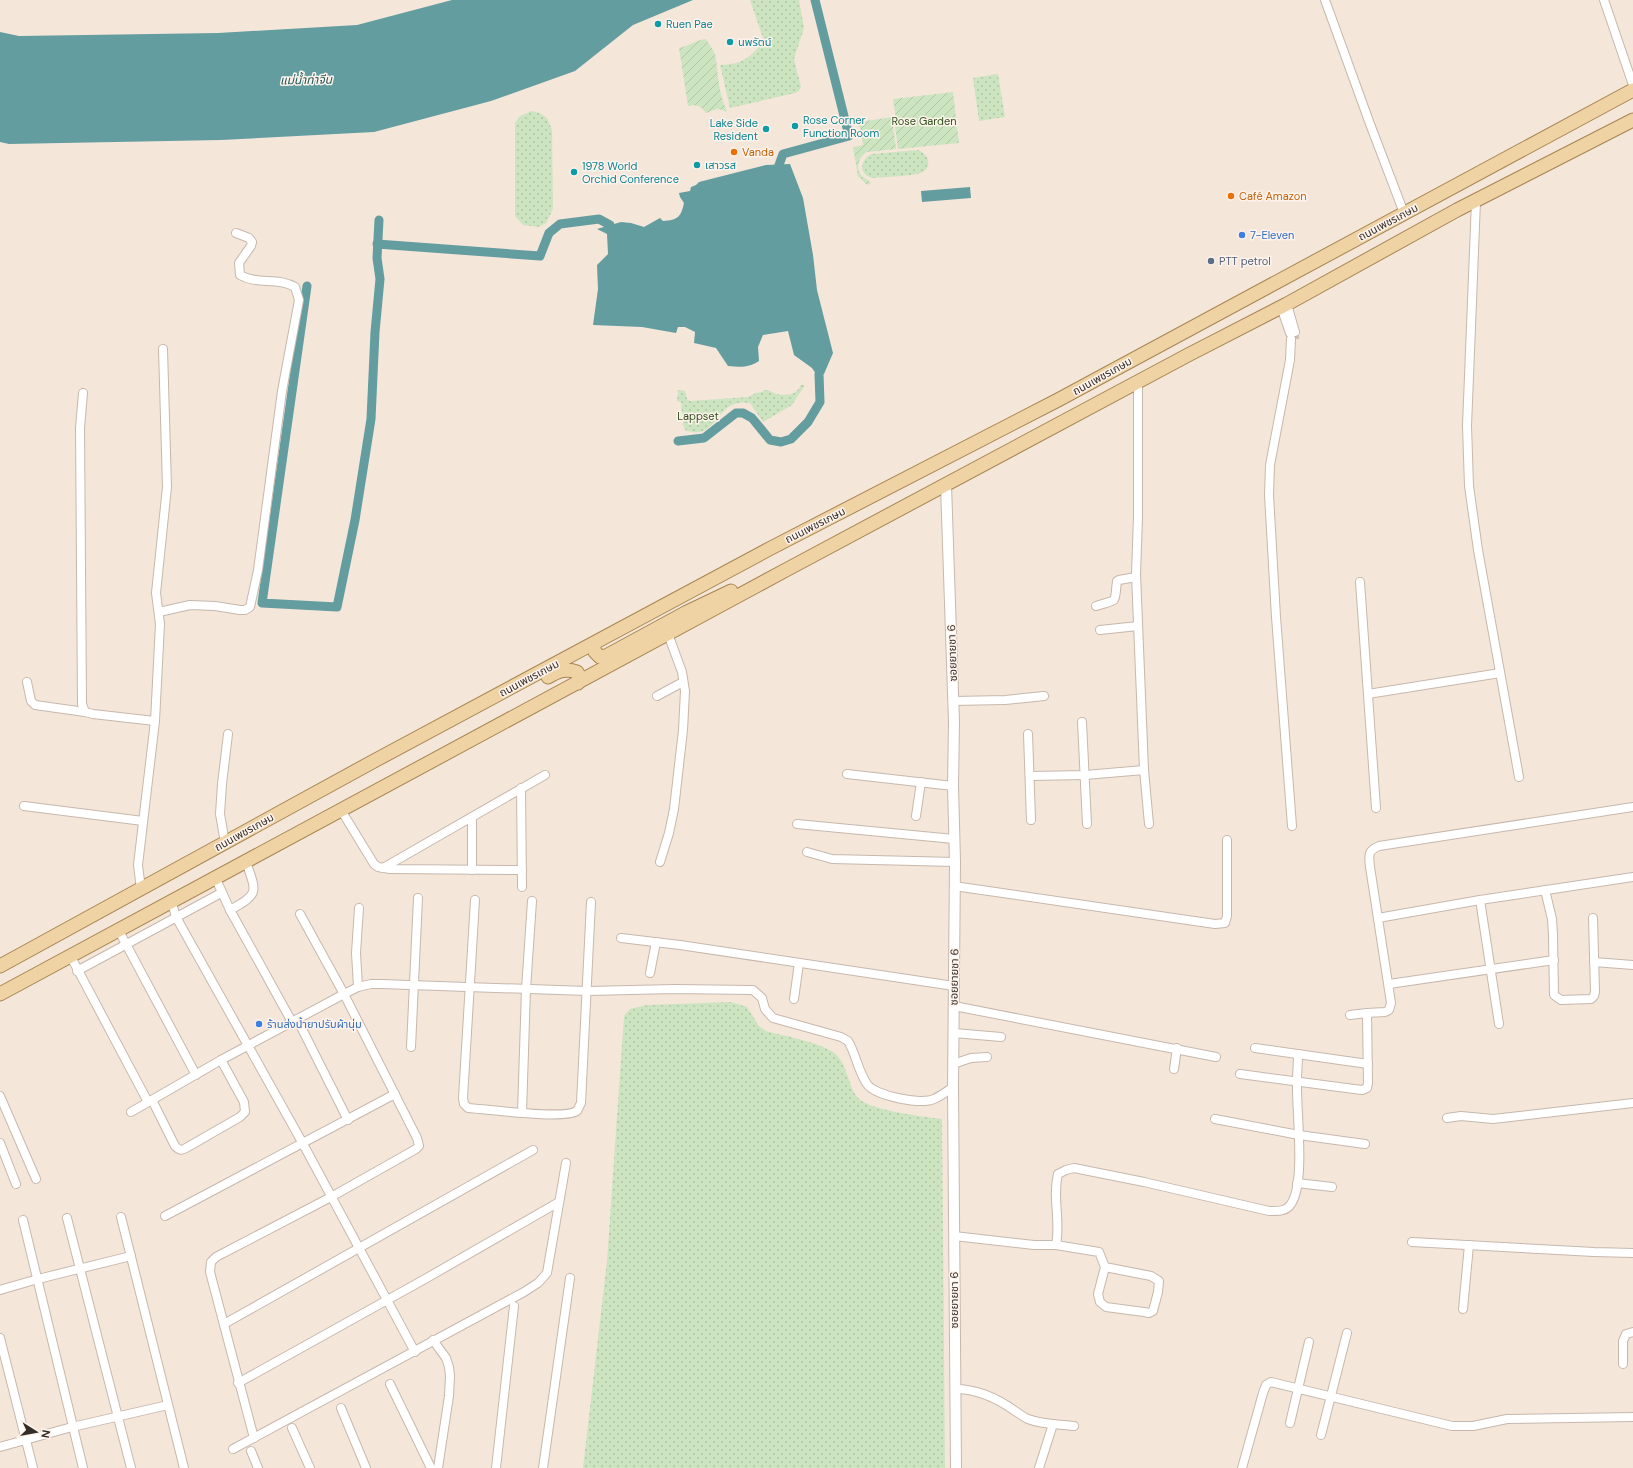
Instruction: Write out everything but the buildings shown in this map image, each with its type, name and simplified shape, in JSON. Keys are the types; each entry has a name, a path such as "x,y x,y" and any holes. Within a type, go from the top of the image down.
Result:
{"main road":[{"name":"ถนนเพชรเกษม","path":"0,966 464,713 772,548 1058,400 1404,213 1471,179 1633,90"},
{"name":"ถนนเพชรเกษม","path":"0,994 172,903 341,810 1476,201 1633,120"},
{"path":"593,644 595,652 600,657 606,656 727,592 747,585 752,589"},
{"path":"464,713 470,715 478,714 561,670 571,670 577,672 579,676 578,683"}],"street":[{"path":"1325,0 1404,213"},
{"path":"1604,0 1633,85"},
{"path":"1476,201 1467,426 1469,486 1474,532 1519,777"},
{"path":"159,612 190,605 215,606 245,610 250,607 252,601 258,570 282,391 299,300 294,287 289,283 251,280 240,275 239,263 251,246 252,242 249,238 236,233"},
{"path":"1284,305 1293,336 1290,360 1270,465 1269,495 1276,617 1292,826"},
{"path":"141,889 138,865 155,721 160,624 156,593 167,487 163,348"},
{"path":"1138,383 1138,516 1136,577 1144,770 1149,824"},
{"path":"83,393 80,428 82,704 85,712"},
{"name":"ซอยยายชา 6","path":"946,485 953,700 955,862 953,1087 956,1468"},
{"path":"1096,606 1113,601 1117,595 1117,582 1119,580 1136,577"},
{"path":"1360,582 1376,808"},
{"path":"1100,630 1138,626"},
{"path":"660,862 669,833 674,809 683,730 685,691 682,672 668,634"},
{"path":"1368,694 1500,673"},
{"path":"27,682 31,701 35,705 155,721"},
{"path":"658,696 684,682"},
{"path":"953,700 1005,700 1044,696"},
{"path":"1082,722 1087,824"},
{"path":"225,843 220,814 228,734"},
{"path":"1028,734 1031,820"},
{"path":"1030,776 1085,775 1144,770"},
{"path":"846,774 953,786"},
{"path":"383,868 545,775"},
{"path":"916,816 921,782"},
{"path":"521,788 522,887"},
{"path":"24,806 143,821"},
{"path":"1350,1015 1385,1012 1389,1010 1391,1004 1369,855 1372,849 1379,846 1633,806"},
{"path":"341,810 374,864 383,868 522,870"},
{"path":"472,817 472,870"},
{"path":"797,824 954,839"},
{"path":"954,886 1223,924 1225,923 1227,916 1227,840"},
{"path":"807,852 832,859 955,862"},
{"path":"230,910 248,900 252,894 252,880 246,862"},
{"path":"1378,918 1633,876"},
{"path":"216,879 221,893 230,910 294,1021 348,1120"},
{"path":"1545,890 1552,919 1554,995 1561,1000 1591,999 1594,996 1593,918"},
{"path":"77,971 221,893"},
{"path":"411,1047 418,898"},
{"path":"475,900 469,988 464,1104 468,1108 567,1115 574,1114 580,1108 581,1103 591,902"},
{"path":"522,1113 526,989 532,900"},
{"path":"1480,900 1499,1024"},
{"path":"172,903 176,917 210,975 302,1142 415,1352"},
{"path":"358,987 356,953 359,908"},
{"path":"254,1438 238,1383 210,1272 211,1262 216,1257 331,1197 419,1146 417,1138 344,994 300,914"},
{"path":"119,931 196,1074"},
{"path":"621,938 954,986"},
{"path":"650,973 656,942"},
{"path":"71,957 77,971 178,1150 182,1150 240,1118 245,1112 245,1107 221,1060"},
{"path":"1389,984 1554,960"},
{"path":"1594,962 1633,965"},
{"path":"794,999 799,963"},
{"path":"131,1112 221,1060 344,994 358,987 371,984 587,991 691,989 753,990 762,998 765,1009 773,1018 841,1037 848,1041 867,1085 874,1091 888,1096 925,1101 934,1099 953,1087"},
{"path":"954,1006 1177,1048 1216,1057"},
{"path":"1240,1074 1362,1090 1367,1088 1367,1013"},
{"path":"954,1033 1001,1037"},
{"path":"1174,1069 1177,1048"},
{"path":"1255,1048 1368,1064"},
{"path":"1056,1245 1058,1230 1056,1184 1058,1174 1074,1168 1136,1180 1269,1212 1281,1212 1286,1210 1292,1204 1297,1183 1299,1135 1296,1082 1298,1054"},
{"path":"953,1064 971,1058 987,1056"},
{"path":"165,1216 395,1094"},
{"path":"0,1096 36,1179"},
{"path":"1447,1118 1461,1116 1493,1119 1633,1103"},
{"path":"1215,1119 1299,1135 1365,1144"},
{"path":"0,1143 16,1184"},
{"path":"224,1324 533,1150"},
{"path":"233,1449 415,1352 538,1283 547,1273 566,1163"},
{"path":"1297,1183 1332,1187"},
{"path":"238,1383 388,1300 559,1202"},
{"path":"121,1217 184,1468"},
{"path":"67,1218 131,1468"},
{"path":"23,1220 83,1468"},
{"path":"954,1236 1034,1245 1056,1245 1100,1252 1105,1267 1098,1294 1100,1302 1106,1307 1149,1313 1153,1311 1159,1285 1158,1281 1151,1276 1105,1267"},
{"path":"1412,1242 1594,1252 1633,1252"},
{"path":"1463,1309 1469,1245"},
{"path":"0,1290 131,1256"},
{"path":"543,1468 570,1278"},
{"path":"496,1468 514,1306"},
{"path":"1623,1364 1623,1341 1626,1334 1633,1332"},
{"path":"1321,1435 1347,1333"},
{"path":"0,1338 33,1468"},
{"path":"434,1340 446,1358 450,1376 449,1396 438,1468"},
{"path":"1290,1423 1309,1342"},
{"path":"1242,1468 1266,1385 1271,1382 1277,1382 1452,1426 1473,1426 1507,1419 1633,1417"},
{"path":"390,1384 431,1468"},
{"path":"955,1389 967,1389 981,1393 997,1400 1028,1419 1074,1426"},
{"path":"0,1447 72,1427 168,1404"},
{"path":"341,1408 366,1468"},
{"path":"1039,1468 1053,1424"},
{"path":"292,1428 310,1468"},
{"path":"251,1451 258,1468"}],"green space":[{"path":"750,0 799,0 804,28 794,59 801,87 799,91 795,93 730,108 720,65 735,63 745,59 750,56 764,41"},
{"path":"706,39 716,56 718,79 724,105 727,111 725,112 717,109 706,113 698,106 688,106 679,48"},
{"path":"998,74 1005,117 979,121 973,78"},
{"name":"Rose Garden","path":"953,92 959,143 898,149 893,99"},
{"path":"532,111 540,113 547,118 552,130 553,209 546,223 539,227 523,225 515,216 515,123 520,116"},
{"path":"892,117 896,149 867,152 860,159 858,169 861,175 871,183 867,185 858,176 853,147 863,145 859,122"},
{"path":"918,150 927,157 928,160 928,166 923,172 872,178 864,173 862,166 863,163 868,156 872,154"},
{"name":"Lappset","path":"801,385 805,385 792,405 763,422 750,403 743,402 732,405 726,409 712,425 701,432 685,430 681,402 677,401 678,390 685,391 687,399 690,401 748,397 764,390 776,394 787,395 797,391"},
{"path":"731,1002 747,1007 759,1026 766,1031 810,1042 827,1048 833,1052 841,1061 851,1087 857,1097 863,1102 872,1106 897,1112 942,1119 945,1468 583,1468 607,1261 624,1016 630,1009 647,1005"}],"water":[{"name":"แม่น้ำท่าจีน","path":"452,0 693,0 633,25 575,71 491,101 374,132 221,140 9,144 0,142 0,32 19,36 218,33 357,25"},
{"path":"790,164 803,198 813,255 817,290 833,353 824,374 816,374 812,368 794,355 788,331 763,335 758,347 759,361 748,366 736,367 728,366 716,348 694,343 695,332 685,327 678,327 676,333 642,327 593,325 598,289 597,265 608,254 607,234 597,229 621,222 644,227 660,218 663,221 675,219 680,215 684,203 679,193 690,191 691,187 699,182 766,165"},
{"path":"970,187 971,198 922,202 921,191"}],"waterway":[{"path":"779,165 783,154 849,136 815,0"},
{"path":"377,244 540,256 549,233 560,224 599,219 610,225"},
{"path":"307,286 262,603 337,607 355,520 371,419 375,332 380,279 377,258 379,220"},
{"path":"678,441 704,438 736,413 743,413 752,418 770,440 781,442 791,439 808,422 820,402 819,374"}],"tunnel":[{"path":"1295,332 1295,339"}],"place":[{"name":"Ruen Pae","path":"658,24"},
{"name":"นพรัตน์","path":"730,42"},
{"name":"Rose Corner Function Room","path":"795,126"},
{"name":"Lake Side Resident","path":"766,129"},
{"name":"Vanda","path":"734,152"},
{"name":"เสาวรส","path":"697,165"},
{"name":"1978 World Orchid Conference","path":"574,172"},
{"name":"Café Amazon","path":"1231,196"},
{"name":"7-Eleven","path":"1242,235"},
{"name":"PTT petrol","path":"1211,261"},
{"name":"ร้านส่งน้ำยาปรับผ้านุ่ม","path":"259,1024"}]}
